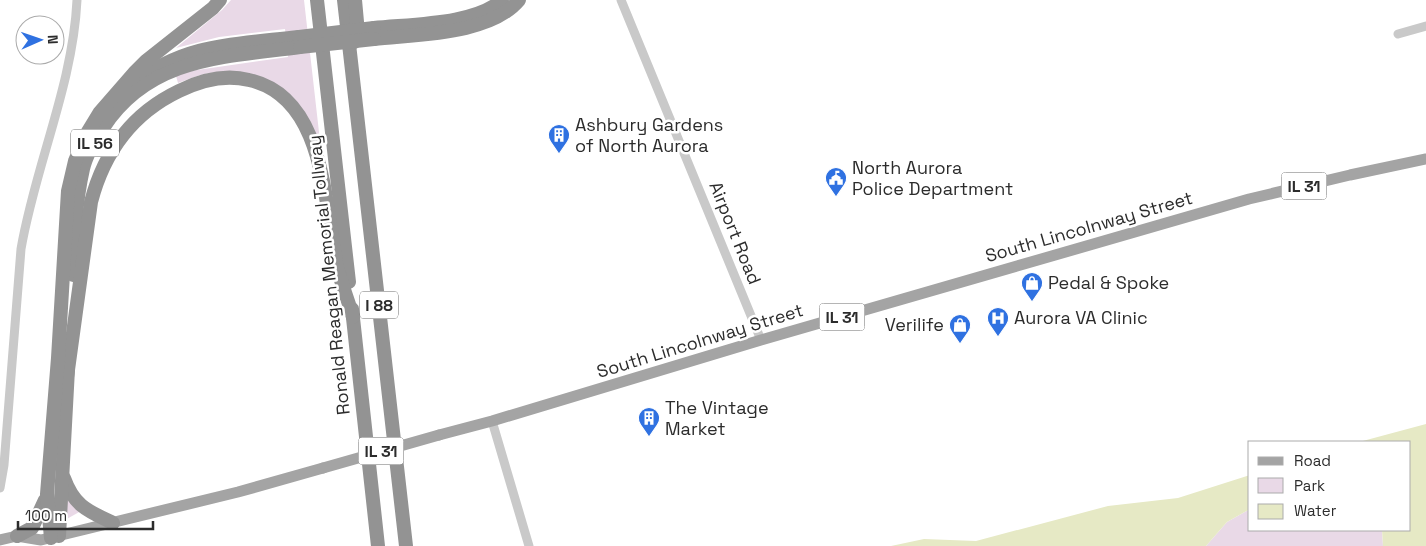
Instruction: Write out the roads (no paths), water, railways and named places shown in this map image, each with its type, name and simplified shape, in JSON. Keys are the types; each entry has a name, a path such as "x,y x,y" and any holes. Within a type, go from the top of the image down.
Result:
{"highway":[{"name":"IL 56","path":"46,540 47,494 58,358 68,191 74,161 86,134 100,112 146,61 213,8 220,0"},
{"name":"Ronald Reagan Memorial Tollway","path":"317,0 378,546"},
{"name":"I 88","path":"344,0 406,546"},
{"path":"351,65 357,22 355,0"},
{"path":"374,34 455,20 478,13 502,0"},
{"name":"IL 56","path":"113,523 86,510 75,500 68,489 63,472 76,208 83,167 97,137 112,115 130,96 177,68 210,59 299,42 374,34 468,28 493,20 519,0"},
{"path":"100,112 148,73 171,60 219,46 299,42"},
{"path":"67,377 91,202 97,180 107,158 121,137 137,119 156,104 179,91 208,80 241,78 260,83 288,101 300,116 316,154 328,206 338,267 353,317"},
{"path":"46,540 63,472"},
{"path":"17,536 32,528 47,494"}],"main road":[{"name":"South Lincolnway Street","path":"0,540 17,536 46,540 238,492 492,421 761,340 1249,199 1426,159"}],"street":[{"path":"0,488 4,465 23,241 70,54 77,0"},
{"name":"Airport Road","path":"620,0 761,340"},
{"path":"1398,34 1426,26"},
{"path":"492,421 529,546"}],"water":[{"path":"1426,424 1426,546 1383,546 1382,531 1411,531 1411,441 1363,441"},
{"path":"1248,476 1248,510 1227,522 1206,546 891,546 924,539 976,541 1108,506 1178,498"}],"place":[{"name":"Ashbury Gardens of North Aurora","path":"559,154"},
{"name":"North Aurora Police Department","path":"836,197"},
{"name":"Pedal & Spoke","path":"1032,302"},
{"name":"Aurora VA Clinic","path":"998,337"},
{"name":"Verilife","path":"960,344"},
{"name":"The Vintage Market","path":"649,437"}]}
